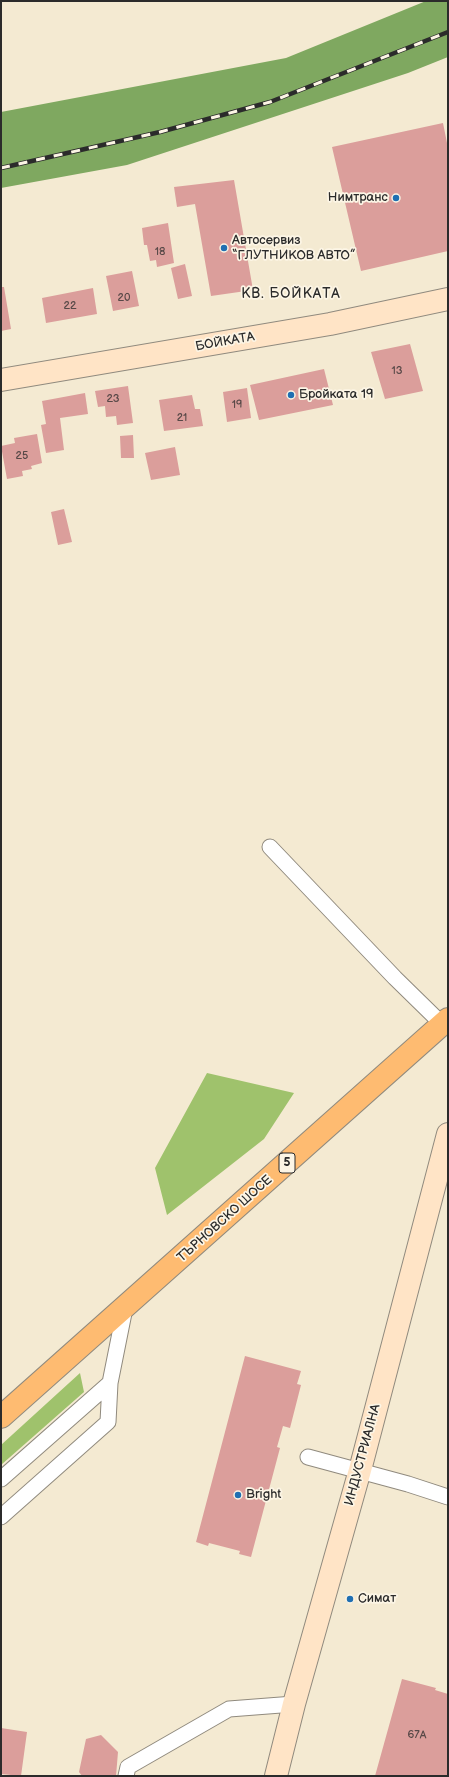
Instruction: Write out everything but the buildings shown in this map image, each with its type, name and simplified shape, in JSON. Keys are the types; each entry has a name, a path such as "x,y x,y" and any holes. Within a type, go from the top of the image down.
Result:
{"main road":[{"name":"БОЙКАТА","path":"1,380 330,324 448,299"},
{"name":"ТЪРНОВСКО ШОСЕ","path":"1,1417 446,1025"},
{"name":"ИНДУСТРИАЛНА","path":"276,1776 294,1704 360,1470 448,1134"}],"lane":[{"path":"270,847 395,978 446,1025"},
{"path":"1,1517 108,1422 110,1384 125,1308"},
{"path":"1,1479 110,1384"},
{"path":"308,1457 360,1470 448,1497"},
{"path":"126,1776 128,1768 229,1709 294,1704"}],"green space":[{"path":"426,1 448,1 448,57 408,73 127,165 1,188 1,112 286,58"},
{"path":"207,1073 294,1093 264,1139 167,1215 155,1168"},
{"path":"80,1373 84,1392 1,1465 1,1445"}],"railway":[{"path":"1,168 160,132 270,102 448,32"}],"place":[{"name":"Нимтранс","path":"396,198"},
{"name":"Автосервиз “ГЛУТНИКОВ АВТО”","path":"224,248"},
{"name":"Бройката 19","path":"291,395"},
{"name":"Bright","path":"238,1495"},
{"name":"Симат","path":"350,1599"}],"district":[{"name":"КВ. БОЙКАТА","path":"291,294"}]}
